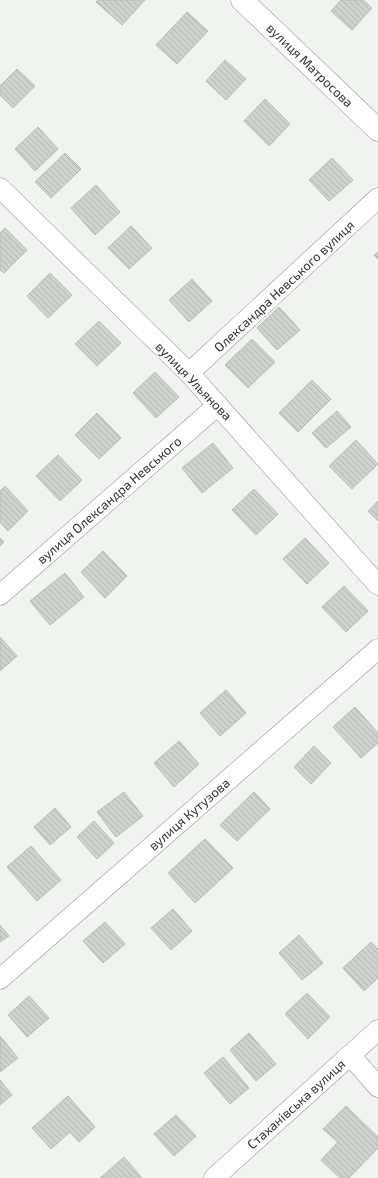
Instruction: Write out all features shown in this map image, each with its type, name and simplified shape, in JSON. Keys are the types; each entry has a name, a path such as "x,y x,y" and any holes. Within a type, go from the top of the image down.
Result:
{"street":[{"name":"вулиця Матросова","path":"242,0 378,130"},
{"name":"вулиця Ульянова","path":"3,196 189,373 378,586"},
{"name":"Олександра Невського вулиця","path":"189,373 378,198"},
{"name":"вулиця Олександра Невського","path":"0,595 218,405"},
{"name":"вулиця Кутузова","path":"0,979 378,649"},
{"name":"Стаханівська вулиця","path":"214,1178 378,1030"},
{"path":"350,1055 378,1087"}],"building":[{"path":"98,0 145,0 122,25 96,2"},
{"path":"341,0 363,0 372,8 352,30 331,11"},
{"path":"187,12 208,31 177,64 156,45"},
{"path":"225,60 246,79 226,100 206,81"},
{"path":"17,69 35,86 13,108 0,95 0,86"},
{"path":"265,99 290,124 269,146 244,121"},
{"path":"38,127 58,149 35,171 15,149"},
{"path":"65,153 81,169 51,198 35,182"},
{"path":"332,158 353,180 329,201 309,180"},
{"path":"96,185 120,212 95,235 71,208"},
{"path":"131,226 152,248 129,269 108,248"},
{"path":"5,228 27,250 4,273 0,270 0,233"},
{"path":"378,252 378,259 374,255"},
{"path":"50,273 72,295 48,318 27,296"},
{"path":"192,279 212,301 189,322 169,300"},
{"path":"279,307 300,330 277,350 257,328"},
{"path":"99,321 121,343 97,366 75,344"},
{"path":"252,339 275,362 248,388 225,365"},
{"path":"155,372 179,397 156,418 133,393"},
{"path":"312,380 331,399 298,432 279,413"},
{"path":"337,411 351,427 326,448 312,433"},
{"path":"97,413 121,438 99,459 75,435"},
{"path":"356,440 378,464 352,489 329,466"},
{"path":"213,443 233,468 202,493 182,468"},
{"path":"58,455 82,480 60,501 36,476"},
{"path":"5,486 28,511 8,531 0,522 0,491"},
{"path":"254,489 278,514 256,535 232,510"},
{"path":"378,501 378,521 368,511"},
{"path":"0,538 4,542 0,546"},
{"path":"305,538 329,563 307,584 283,559"},
{"path":"103,551 127,576 105,598 81,572"},
{"path":"65,573 84,597 50,625 30,601"},
{"path":"344,586 368,611 346,632 322,607"},
{"path":"0,637 17,656 0,671"},
{"path":"226,690 246,713 220,736 200,713"},
{"path":"355,707 378,733 378,743 361,758 333,727"},
{"path":"179,741 199,764 174,787 154,763"},
{"path":"314,746 331,763 311,784 294,767"},
{"path":"124,792 143,816 116,837 97,812"},
{"path":"254,792 270,809 237,841 220,825"},
{"path":"55,808 71,827 50,845 34,827"},
{"path":"94,821 114,843 97,859 77,837"},
{"path":"205,839 233,868 195,903 168,873"},
{"path":"31,846 61,880 37,901 7,867"},
{"path":"173,909 192,931 171,950 151,928"},
{"path":"105,922 125,944 103,963 83,941"},
{"path":"0,925 9,936 0,942"},
{"path":"299,935 323,963 302,980 279,953"},
{"path":"371,942 378,949 378,978 364,991 343,968"},
{"path":"307,993 330,1017 308,1039 285,1014"},
{"path":"29,996 49,1018 27,1037 8,1015"},
{"path":"249,1033 276,1064 256,1081 230,1050"},
{"path":"0,1036 18,1058 0,1072"},
{"path":"223,1057 249,1088 230,1104 204,1073"},
{"path":"0,1080 12,1095 0,1105"},
{"path":"68,1096 95,1127 79,1142 70,1132 51,1149 32,1128"},
{"path":"346,1106 378,1137 378,1148 349,1178 340,1178 321,1160 338,1142 323,1129"},
{"path":"176,1115 196,1136 174,1156 154,1134"},
{"path":"124,1157 142,1178 100,1178"}]}
